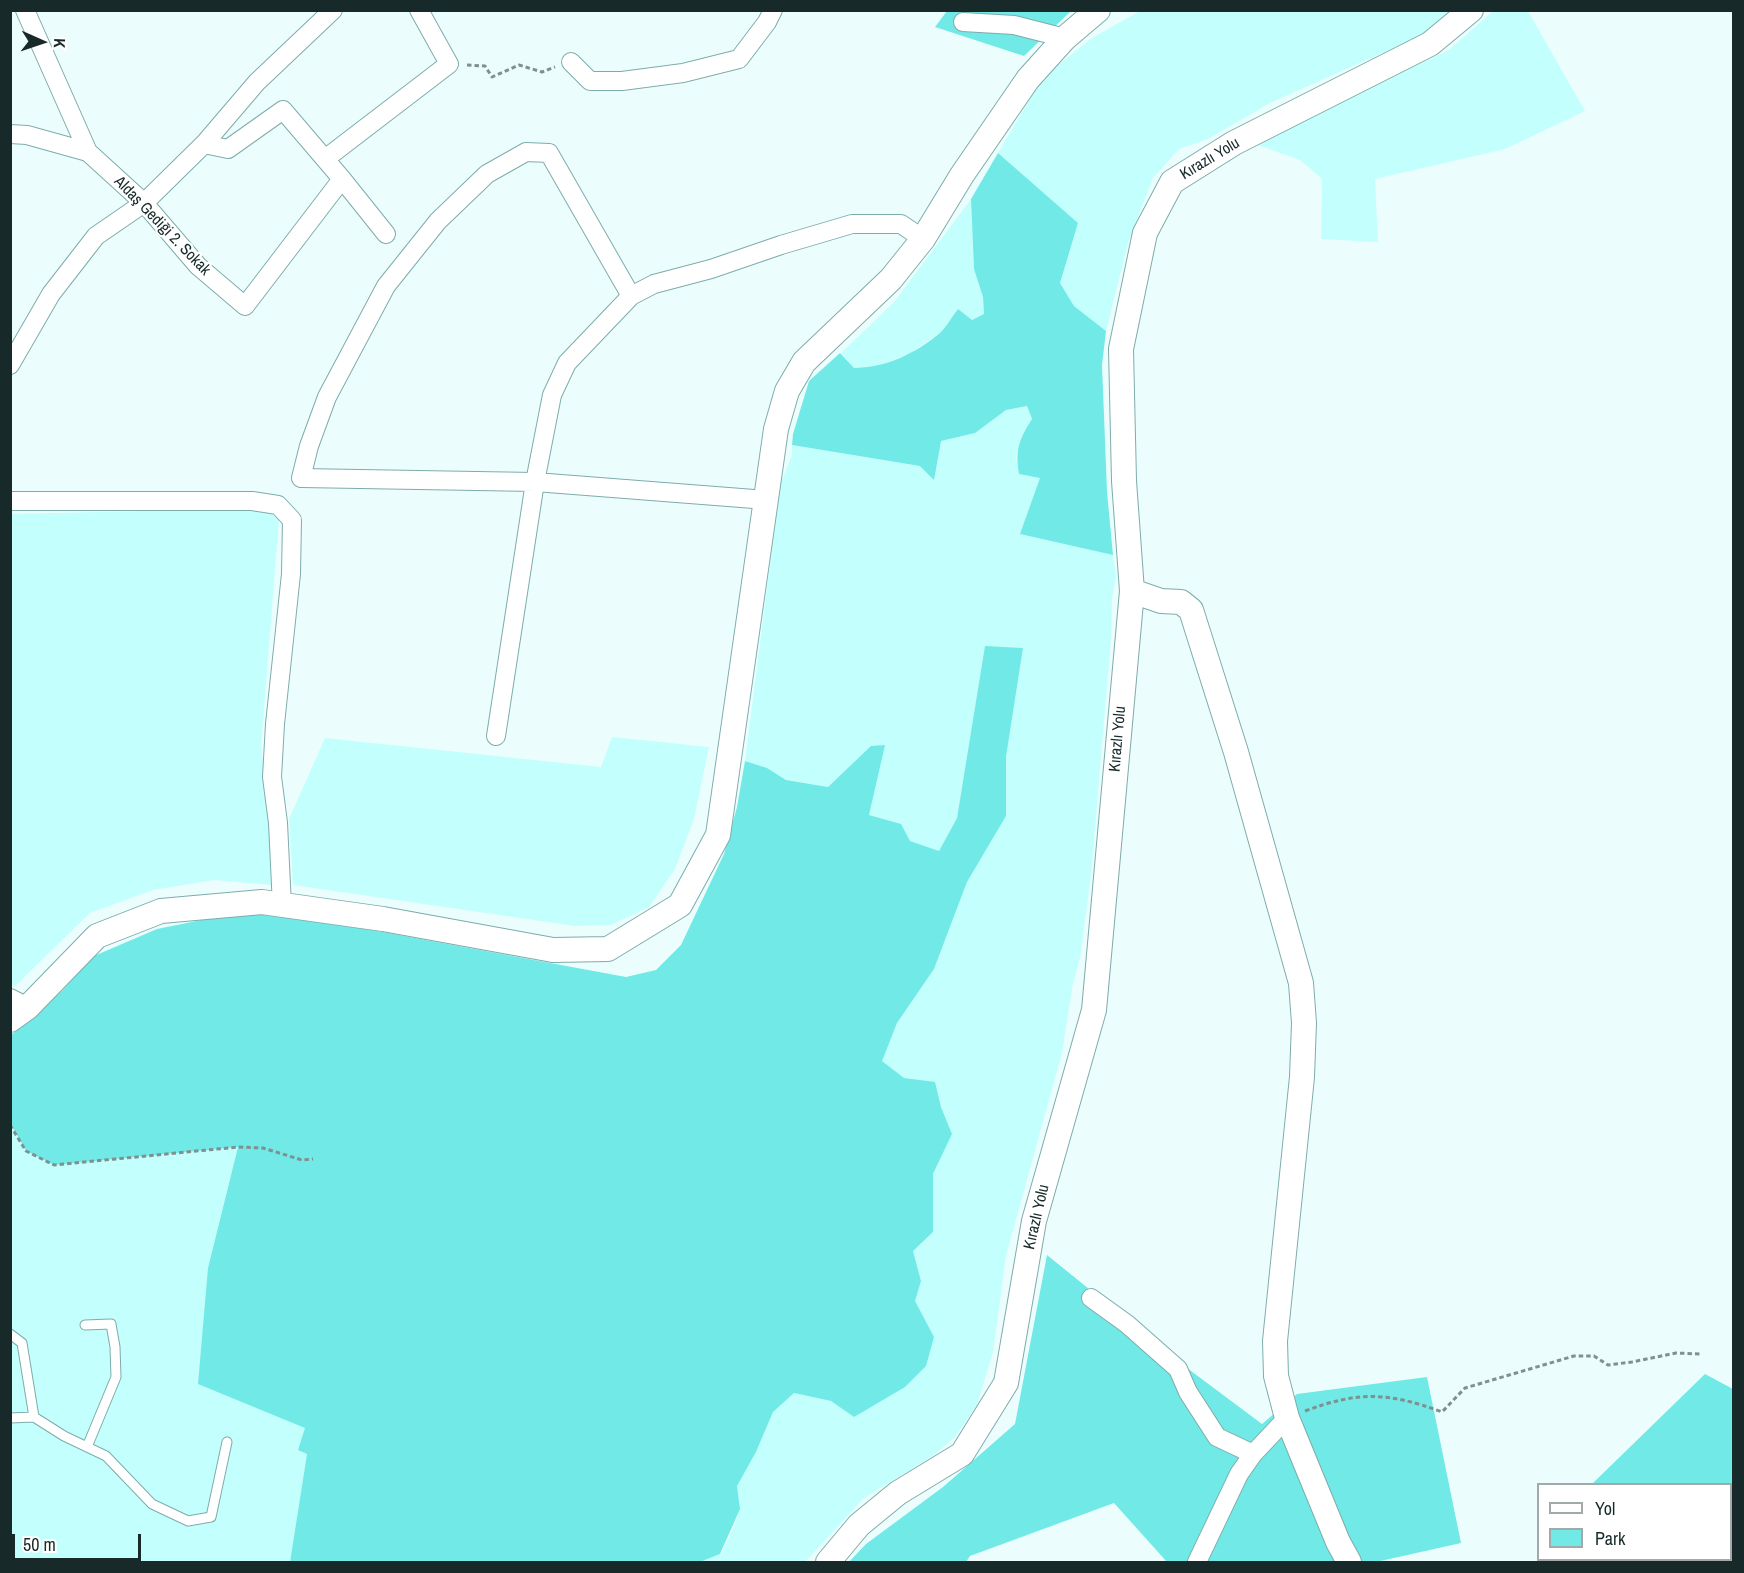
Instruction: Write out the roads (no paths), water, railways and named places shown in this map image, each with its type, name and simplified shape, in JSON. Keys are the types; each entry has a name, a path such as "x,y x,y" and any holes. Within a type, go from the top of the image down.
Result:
{"street":[{"name":"Aldaş Gediği 2. Sokak","path":"25,10 88,152 144,203 198,266 245,306 342,179"},
{"path":"12,360 51,294 96,236 144,203 204,144 257,82 333,10"},
{"path":"326,159 449,64 419,10"},
{"path":"571,62 590,81 622,81 683,73 728,62 739,59 767,22 773,10"},
{"path":"16,1008 97,936 161,911 262,903 383,919 553,950 608,949 680,905 718,835 776,429 787,391 804,362 891,279 923,239 962,175 1022,89 1065,38 1098,10"},
{"name":"Kırazlı Yolu","path":"828,1563 860,1525 898,1493 962,1454 1006,1383 1034,1221 1094,1010 1132,591 1124,481 1121,349 1145,233 1172,182 1234,143 1430,44 1471,10"},
{"path":"963,22 1014,26 1065,38"},
{"path":"204,144 228,149 283,110 386,234"},
{"path":"10,134 27,135 88,152"},
{"path":"631,296 549,153 526,152 487,174 438,221 386,286 327,397 309,446 301,477 535,482 767,500"},
{"path":"496,736 535,482 552,395 567,363 631,296 654,284 711,269 852,224 901,224 923,239"},
{"path":"10,501 252,501 278,505 291,520 291,574 275,724 272,777 278,823 282,906"},
{"path":"1132,591 1161,601 1181,602 1191,610 1242,774 1301,983 1304,1023 1302,1077 1275,1341 1276,1376 1287,1418 1338,1542 1349,1563"},
{"path":"1091,1298 1135,1330 1178,1369 1188,1392 1217,1437 1253,1454"},
{"path":"1197,1563 1239,1473 1253,1454 1287,1418"}],"lane":[{"path":"85,1324 111,1324 115,1347 116,1377 87,1447"},
{"path":"10,1334 22,1343 34,1417"},
{"path":"10,1418 34,1417 64,1436 106,1456 152,1504 188,1521 211,1517 227,1442"}]}
